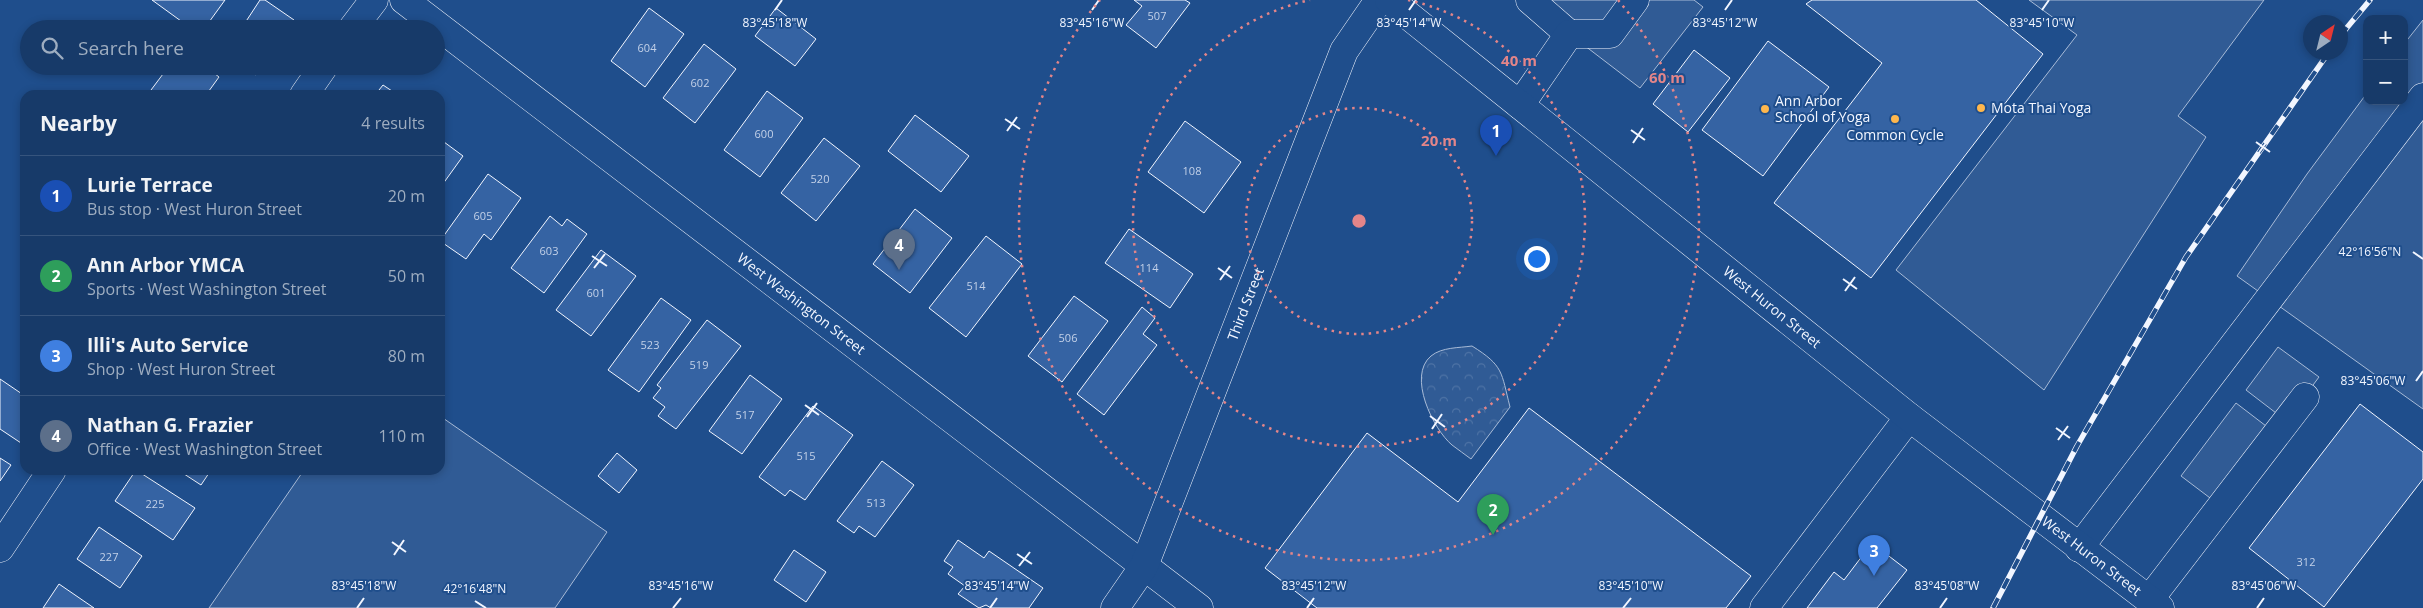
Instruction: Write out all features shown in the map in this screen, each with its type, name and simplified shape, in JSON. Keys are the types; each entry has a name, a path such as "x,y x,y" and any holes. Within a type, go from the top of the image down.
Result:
{"street":[{"path":"359,20 374,0"},
{"name":"West Washington Street","path":"404,0 430,20"},
{"name":"Third Street","path":"1115,608 1144,566 1344,51 1379,0"},
{"name":"West Huron Street","path":"1389,0 1910,418 2155,604"},
{"path":"1530,0 1569,34 1610,34 1636,0"},
{"name":"West Washington Street","path":"445,31 1199,608"},
{"path":"1520,105 1569,34"},
{"path":"307,90 318,75"},
{"path":"2079,548 2423,97"},
{"path":"2155,604 2304,397"},
{"path":"1764,608 1910,418"},
{"path":"0,548 49,475"}],"shaded area":[{"path":"1525,0 1694,0 1703,7 1640,88"},
{"path":"2029,0 2264,0 2178,116 2206,137 2044,390 1896,270 2077,35"},
{"path":"2423,20 2423,409 2237,276 2307,174 2363,98 2363,105 2408,105 2408,39"},
{"path":"2278,347 2319,377 2222,507 2181,476 2236,403 2266,426 2276,413 2246,390"},
{"path":"445,419 607,532 555,608 209,608 301,475 445,475"}],"green space":[{"path":"1472,346 1490,359 1500,371 1510,407 1471,459 1452,445 1437,427 1425,402 1421,376 1424,365 1435,353 1445,349"}],"building":[{"path":"152,0 225,0 211,20 180,20"},
{"path":"260,0 265,0 294,20 247,20"},
{"path":"1134,0 1185,0 1190,3 1156,48 1126,25 1142,6"},
{"path":"1812,0 1976,0 2043,54 1871,278 1774,203 1882,63 1806,4"},
{"path":"649,8 684,34 645,87 611,61"},
{"path":"776,8 816,39 795,66 755,36"},
{"name":"Ann Arbor School of Yoga","path":"1768,41 1829,87 1763,176 1702,130"},
{"path":"704,44 736,69 695,123 663,98"},
{"path":"1694,50 1730,78 1688,132 1653,104"},
{"path":"162,75 216,75 219,77 210,90 151,90"},
{"path":"383,85 390,90 379,90"},
{"path":"767,91 803,118 760,177 724,150"},
{"path":"915,115 969,156 941,192 888,151"},
{"path":"1185,121 1241,162 1204,213 1148,172"},
{"path":"824,138 860,166 816,221 781,193"},
{"path":"445,143 463,156 445,181"},
{"path":"488,174 521,198 491,240 484,234 466,259 445,244 445,234"},
{"path":"915,209 952,238 910,293 873,264"},
{"path":"550,216 562,226 567,219 587,234 544,293 511,268"},
{"path":"1129,229 1193,274 1170,308 1105,263"},
{"path":"986,236 1022,264 966,337 929,308"},
{"path":"601,250 636,276 591,336 556,310"},
{"path":"1074,296 1108,321 1062,382 1028,356"},
{"path":"661,298 691,320 639,392 608,370"},
{"path":"1142,307 1155,318 1143,334 1157,345 1104,415 1077,394"},
{"path":"707,320 741,346 676,429 658,416 665,407 653,398 661,388 657,385"},
{"path":"750,375 782,399 742,454 709,431"},
{"path":"0,379 20,393 20,442 0,429"},
{"path":"2360,404 2423,452 2423,479 2324,607 2249,548"},
{"path":"813,406 853,435 805,500 790,490 785,496 759,477"},
{"path":"1529,408 1751,576 1726,608 1317,608 1265,568 1367,433 1458,502"},
{"path":"617,453 637,470 619,493 598,476"},
{"path":"0,458 11,465 0,481"},
{"path":"882,461 914,485 875,537 859,526 854,533 837,521"},
{"path":"133,475 144,475 195,508 173,540 115,501"},
{"path":"186,475 208,475 201,485"},
{"path":"99,527 142,556 120,588 77,559"},
{"path":"958,540 984,558 989,551 1043,588 1029,608 991,608 986,605 979,608 958,594 965,586 948,574 953,567 944,561"},
{"path":"1872,543 1907,570 1877,608 1807,608 1834,572 1844,580"},
{"path":"794,550 826,572 806,602 774,580"},
{"path":"59,584 94,608 43,608"}],"railway":[{"path":"2348,26 2370,0"},
{"path":"1993,608 2077,446 2186,257 2323,60"}],"place":[{"name":"Mota Thai Yoga","path":"1981,108"},
{"name":"Ann Arbor School of Yoga","path":"1765,109"},
{"name":"Common Cycle","path":"1895,119"},
{"name":"Lurie Terrace","path":"1496,156"},
{"name":"Nathan G. Frazier","path":"899,270"},
{"name":"Ann Arbor YMCA","path":"1493,535"},
{"name":"Illi's Auto Service","path":"1874,576"}]}
